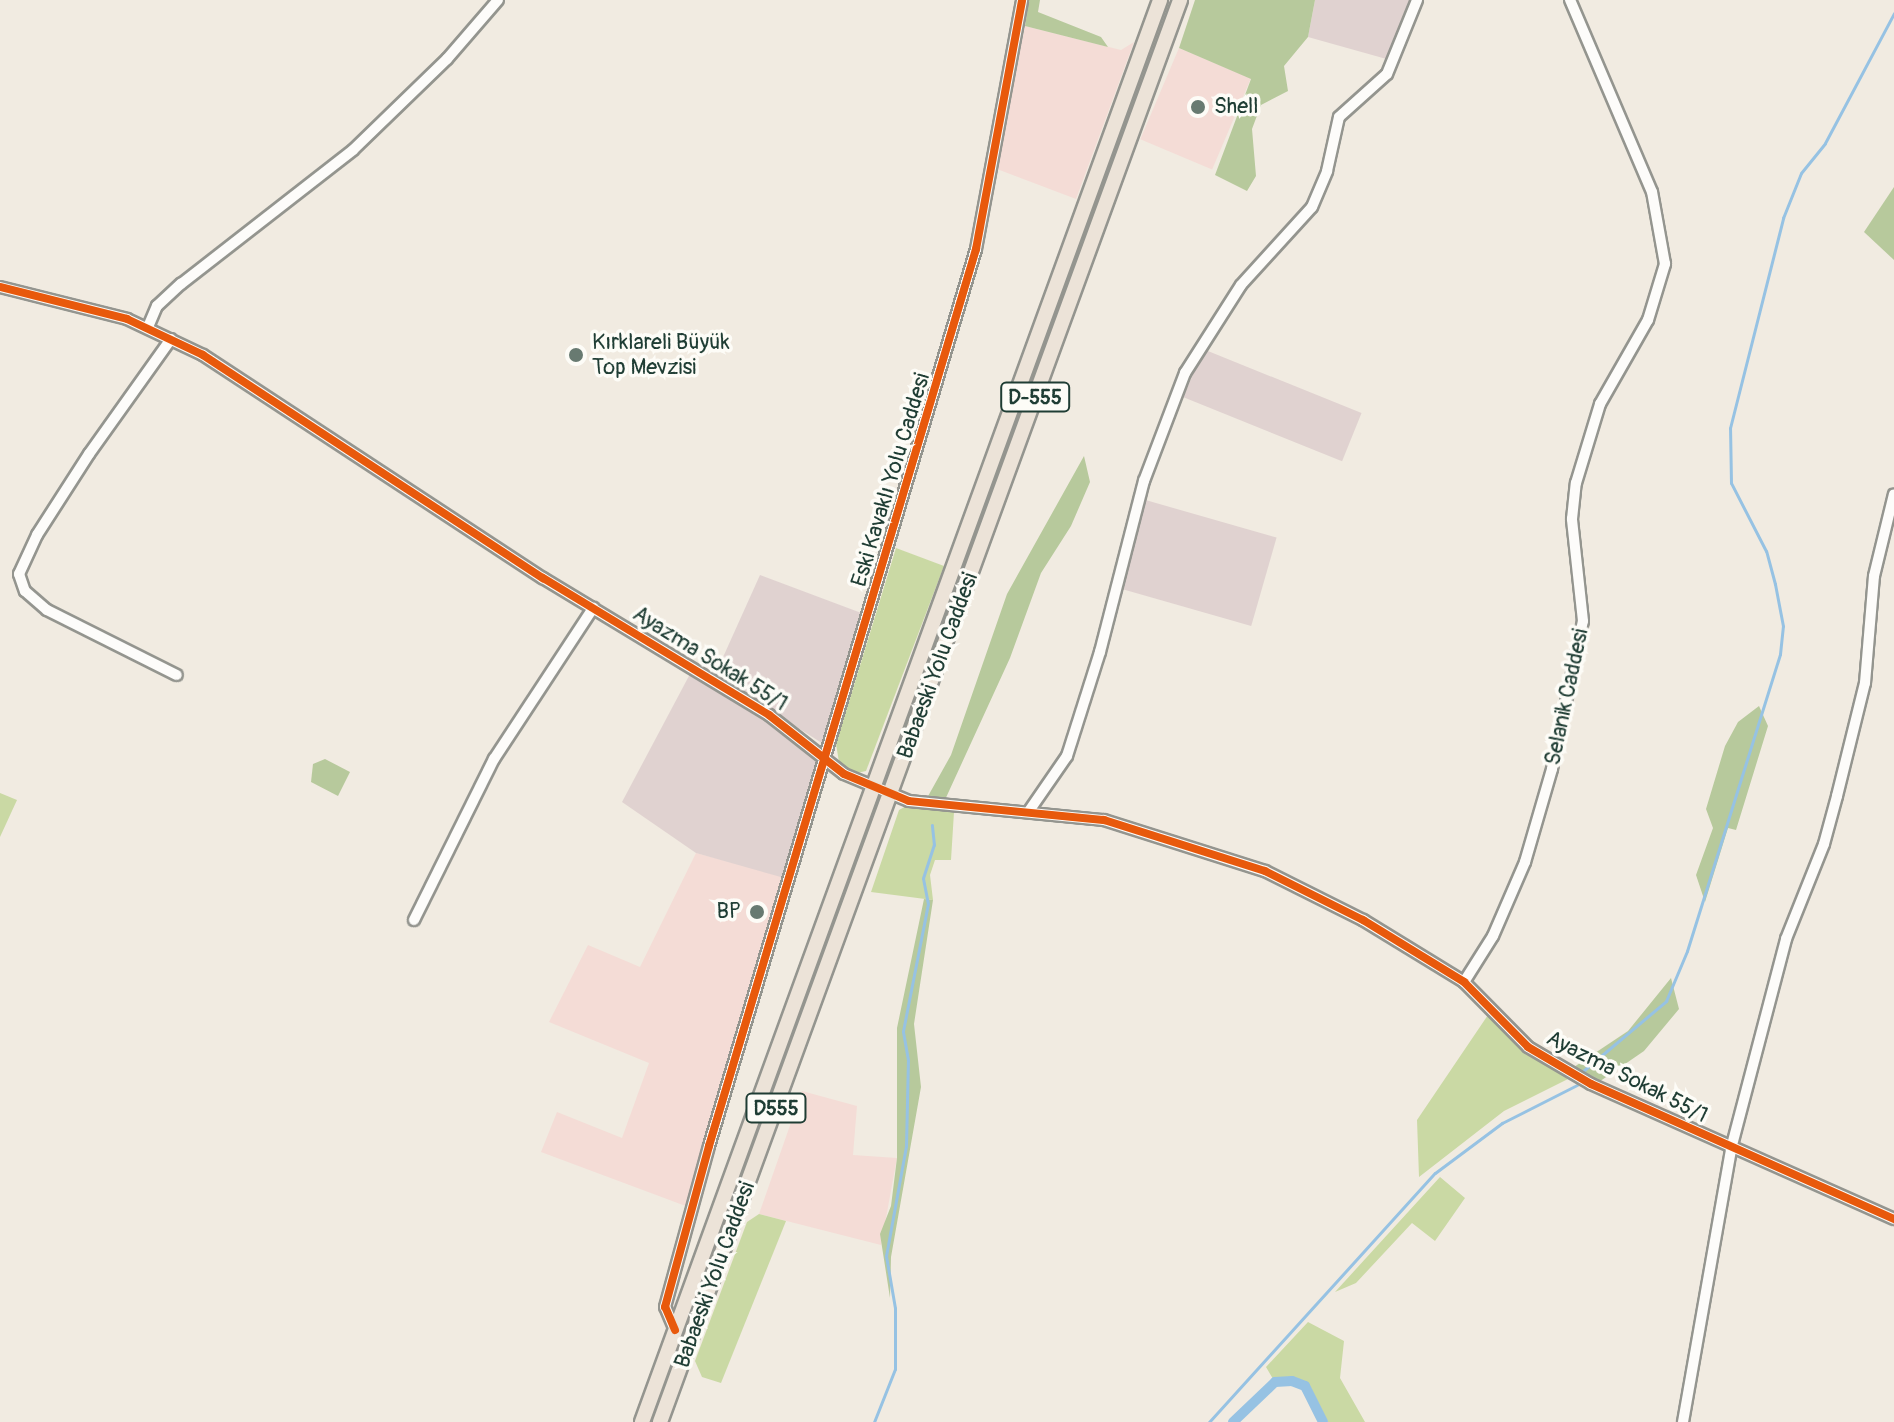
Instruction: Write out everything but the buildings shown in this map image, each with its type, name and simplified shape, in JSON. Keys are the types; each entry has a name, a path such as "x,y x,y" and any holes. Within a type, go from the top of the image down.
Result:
{"highway":[{"name":"Babaeski Yolu Caddesi","path":"642,1422 1160,0"},
{"name":"Babaeski Yolu Caddesi","path":"660,1422 892,795 1180,0"}],"street":[{"path":"148,327 157,306 181,284 353,150 447,59 498,0"},
{"name":"Eski Kavaklı Yolu Caddesi","path":"675,1330 665,1307 976,249 1022,0"},
{"path":"1029,811 1072,742 1144,481 1185,373 1241,285 1312,207 1327,171 1339,117 1387,74 1417,0"},
{"name":"Selanik Caddesi","path":"1464,982 1493,936 1525,862 1552,769 1583,621 1572,519 1576,483 1600,404 1648,320 1665,264 1652,192 1570,0"},
{"name":"Ayazma Sokak 55/1","path":"0,287 148,327 171,339 593,608 769,715 844,774 892,795 962,810 1029,811 1104,820 1265,871 1363,920 1464,982 1528,1047 1591,1084 1894,1219"},
{"path":"171,339 89,454 37,535 19,574 25,591 47,610 177,675"},
{"path":"1683,1422 1731,1149 1786,939 1834,808 1865,683 1874,576 1894,494"},
{"path":"414,920 494,759 593,608"}],"shaded area":[{"path":"1315,0 1412,0 1390,60 1308,37"},
{"path":"1025,26 1121,50 1134,42 1076,199 997,169"},
{"path":"1179,48 1251,78 1212,170 1140,139"},
{"path":"1203,349 1362,413 1342,461 1184,397"},
{"path":"1142,499 1277,538 1251,626 1117,587"},
{"path":"760,575 864,614 825,745 715,675"},
{"path":"690,674 770,719 821,760 788,879 696,853 622,802"},
{"path":"696,853 787,877 691,1208 541,1152 557,1112 622,1138 649,1063 549,1022 588,945 640,967"},
{"path":"802,1091 857,1106 853,1155 897,1158 881,1245 759,1214"}],"green space":[{"path":"1029,0 1040,0 1038,12 1101,37 1108,47 1025,26"},
{"path":"1195,0 1315,0 1308,37 1284,66 1288,91 1261,105 1252,129 1256,176 1247,191 1215,175 1251,79 1179,48"},
{"path":"1894,187 1894,260 1864,232"},
{"path":"1084,456 1090,482 1071,526 1041,573 1010,658 944,802 927,798 951,755 1007,594"},
{"path":"896,548 944,566 866,771 857,773 839,762 836,744"},
{"path":"1759,706 1768,726 1736,830 1728,828 1705,902 1696,875 1713,828 1706,809 1725,746 1738,722"},
{"path":"325,759 350,772 338,796 311,782 313,764"},
{"path":"0,793 17,800 0,837"},
{"path":"908,805 954,812 951,860 935,860 930,875 933,900 871,892 899,810"},
{"path":"924,899 933,900 914,1024 921,1087 891,1257 890,1298 880,1234 891,1206 897,1158 897,1028"},
{"path":"1671,978 1679,1009 1644,1051 1596,1084 1571,1069 1628,1031"},
{"path":"1490,1012 1572,1077 1504,1111 1419,1177 1417,1120"},
{"path":"1440,1177 1465,1198 1435,1241 1412,1223 1356,1283 1335,1292"},
{"path":"759,1214 786,1221 721,1383 702,1377 695,1361 747,1222"},
{"path":"1308,1322 1344,1341 1340,1378 1365,1422 1328,1422 1309,1384 1293,1378 1273,1379 1266,1367"}],"waterway":[{"path":"1583,1071 1666,1001 1687,951 1780,654 1783,626 1766,551 1731,483 1730,428 1783,218 1801,173 1825,143 1894,13"},
{"path":"874,1422 895,1369 895,1308 886,1256 906,1146 908,1060 903,1031 928,904 923,878 934,845 932,825"},
{"path":"1209,1422 1435,1173 1502,1123 1577,1085"},
{"path":"1233,1422 1275,1382 1292,1381 1305,1386 1323,1422"}],"cycle path":[{"path":"675,1330 665,1307 709,1146 976,249 1022,0"},
{"path":"0,287 127,319 203,355 543,578 769,715 844,774 909,801 1104,820 1265,871 1363,920 1464,982 1528,1047 1591,1084 1894,1219"}],"place":[{"name":"Shell","path":"1198,107"},
{"name":"Kırklareli Büyük Top Mevzisi","path":"576,355"},
{"name":"BP","path":"757,912"}]}
